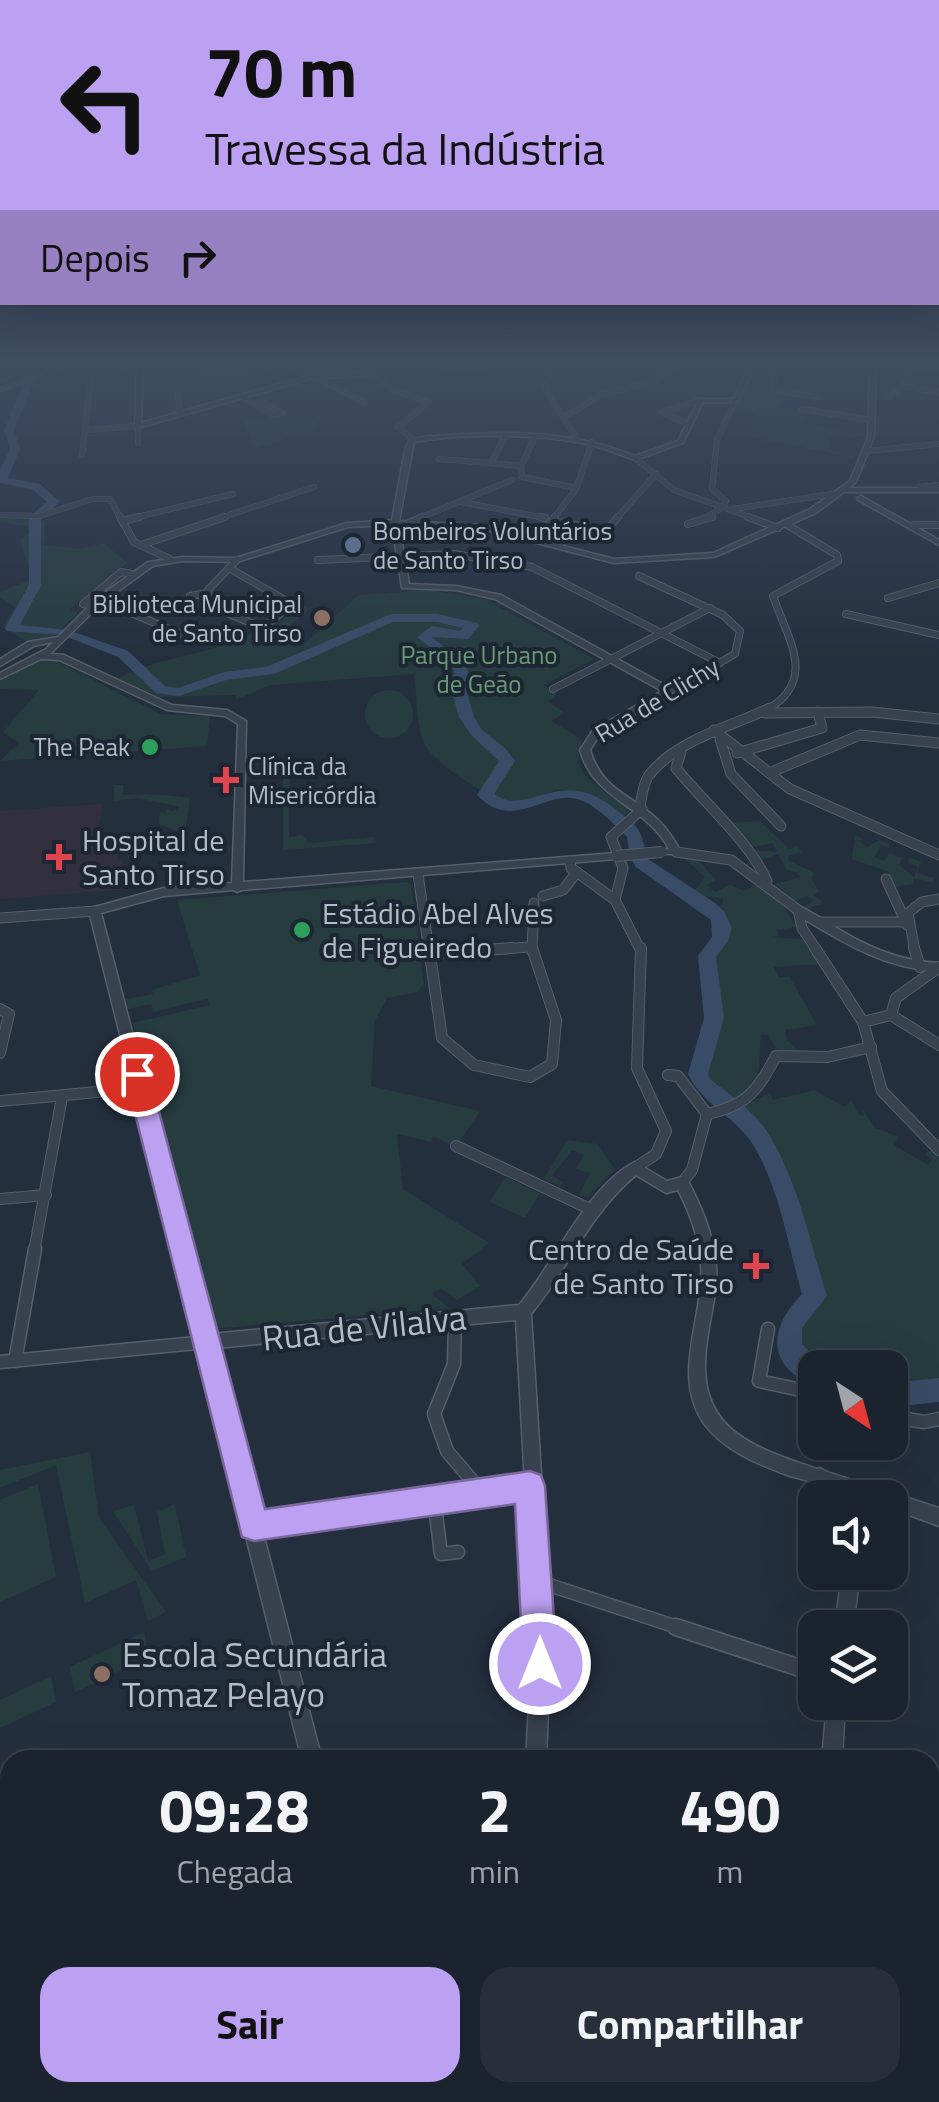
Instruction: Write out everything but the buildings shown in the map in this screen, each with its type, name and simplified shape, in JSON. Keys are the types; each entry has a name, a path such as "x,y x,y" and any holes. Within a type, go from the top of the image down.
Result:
{"street":[{"path":"405,464 395,522 403,584 408,588 456,588 498,597 669,692"},
{"path":"502,464 521,466 522,477 576,488"},
{"path":"558,546 564,540 542,532 548,519 576,488 584,464"},
{"path":"615,900 622,890 623,867 610,836 641,808 647,777 682,751 764,713 781,701 795,680 797,666 773,596 838,561 836,555 782,526 674,490 643,464"},
{"path":"688,524 714,516 726,501 712,488 715,464"},
{"path":"857,492 864,464"},
{"path":"460,502 607,530 656,474"},
{"path":"410,523 512,480"},
{"path":"142,545 314,487"},
{"path":"722,508 857,492 939,488"},
{"path":"0,676 38,656 132,574 170,559 237,560 335,528 395,522 482,527 614,561 695,559 782,526 835,496 857,492 939,543"},
{"path":"124,522 233,494"},
{"path":"0,515 36,516 105,498 115,503 128,536 170,559"},
{"path":"914,525 939,525"},
{"path":"318,560 480,556 532,567 720,662"},
{"path":"190,596 208,594 237,560"},
{"path":"208,594 210,606 262,628 292,604 228,568"},
{"path":"132,574 121,572 83,604 97,603 194,639 203,633"},
{"name":"Rua de Clichy","path":"639,576 710,608 736,625 741,637 735,654 596,732 585,750 595,778 641,808 666,831 676,852"},
{"path":"888,598 939,583"},
{"path":"928,585 939,593"},
{"path":"553,689 710,608"},
{"path":"846,614 939,636"},
{"path":"0,663 39,642 54,643"},
{"path":"54,643 61,657"},
{"path":"38,656 61,657 170,708 227,713 243,723 237,888"},
{"path":"736,753 822,728 818,712"},
{"path":"764,713 939,719"},
{"path":"717,734 736,753 836,816 939,855"},
{"path":"717,734 731,774 781,826"},
{"path":"770,774 860,734 937,740"},
{"path":"682,751 676,768 716,818 755,855 768,885"},
{"path":"0,918 96,911 150,894 573,867 616,856 676,852 731,860 798,910 884,958 920,968 939,967"},
{"path":"418,874 438,1028 455,1053 474,1064 530,1077 545,1071 555,1056 554,1010 530,947 538,900 563,890 573,867"},
{"path":"536,1750 542,1632 522,1312 557,1272 594,1210 634,1168 656,1154 666,1131 637,1068 641,948 615,900 573,867"},
{"path":"886,879 920,968"},
{"path":"906,924 908,913 922,902 939,898"},
{"path":"798,910 802,928 863,1022 871,1047 872,1068 884,1094 930,1135 939,1150"},
{"path":"96,911 310,1750"},
{"path":"820,922 906,924"},
{"path":"428,954 530,947"},
{"path":"891,1015 896,998 939,967"},
{"path":"0,1008 9,1014 0,1053"},
{"path":"863,1022 891,1015 939,1044"},
{"path":"708,1114 730,1108 762,1087 776,1056 828,1057 871,1047"},
{"path":"668,1075 678,1076 708,1114"},
{"path":"0,1102 140,1088"},
{"path":"15,1361 62,1096"},
{"path":"634,1168 666,1187 682,1183 692,1170 708,1114"},
{"path":"456,1146 594,1210"},
{"path":"682,1183 708,1254 709,1280 693,1372 705,1409 726,1435 741,1444 834,1480"},
{"path":"0,1199 46,1194"},
{"name":"Rua de Vilalva","path":"206,1342 522,1312"},
{"path":"455,1318 454,1364 434,1414 446,1451 481,1492"},
{"path":"768,1329 759,1381 798,1389"},
{"path":"0,1362 206,1342"},
{"path":"908,1419 939,1419"},
{"path":"818,1474 823,1480"},
{"path":"254,1526 530,1486"},
{"path":"434,1498 441,1554 458,1552"},
{"path":"908,1509 939,1517"},
{"path":"537,1581 798,1667"},
{"path":"833,1750 835,1720"}],"shaded area":[{"name":"Hospital de Santo Tirso","path":"103,804 98,831 126,867 130,889 0,899 0,811"}],"green space":[{"path":"0,517 45,521 44,545 81,549 104,543 127,563 69,610 78,613 51,638 28,642 2,627 15,607 0,597 0,592 42,575 31,574 20,540 32,531 27,526 0,522"},
{"name":"Parque Urbano de Geão","path":"428,590 486,600 594,659 544,685 557,694 548,702 565,713 551,721 583,740 579,753 584,774 630,811 619,819 586,794 566,790 517,805 495,798 466,781 424,743 414,674 270,685 236,700 236,695 160,697 118,679 152,665 225,645 260,628 268,632 309,599 303,604 308,608 319,602 276,636 302,646 359,595"},
{"path":"40,660 54,660 161,714 210,716 207,746 0,761 19,743 3,732 39,690 0,689 0,681"},
{"path":"389,690 406,697 413,714 406,731 389,738 372,731 365,714 372,697"},
{"path":"276,769 290,770 289,837 302,835 309,843 375,837 376,843 283,850 283,773"},
{"path":"114,785 123,785 123,795 190,798 185,834 159,824 160,811 166,815 166,809 180,807 138,798 114,801"},
{"path":"760,821 789,849 797,847 802,852 788,856 788,860 814,873 811,878 819,891 814,895 824,903 808,909 804,907 814,900 807,896 795,901 775,884 800,877 797,873 786,869 778,854 760,860 753,850 778,852 772,843 750,848 725,823"},
{"path":"855,836 864,839 859,841 867,847 879,840 890,844 889,848 881,845 874,857 884,861 890,853 902,858 899,865 914,877 918,867 908,863 909,857 921,862 917,873 934,878 932,882 914,878 913,884 891,887 889,872 852,859"},
{"path":"682,856 694,856 716,880 707,885 715,892 730,885 744,891 759,883 782,905 796,927 777,930 779,936 771,937 804,939 820,964 774,967 779,978 789,976 817,1025 785,1030 787,1040 798,1051 777,1049 768,1035 761,1034 758,1075 749,1089 727,1104 701,1074 716,1020 710,956 726,927 716,908 723,904 723,899 704,896 704,902 684,892 696,889 705,877"},
{"path":"411,884 424,984 417,992 387,998 375,1021 371,1086 480,1111 460,1141 451,1145 433,1136 431,1142 397,1134 403,1189 489,1243 462,1264 480,1286 457,1300 441,1288 432,1294 449,1308 213,1329 133,1023 210,1005 207,999 153,1012 151,1004 128,1009 126,999 153,994 152,990 200,975 177,900"},
{"path":"814,1090 845,1107 851,1100 859,1115 864,1116 863,1109 875,1128 899,1137 894,1145 928,1165 932,1160 926,1154 933,1149 939,1156 939,1386 908,1389 908,1350 798,1352 791,1334 818,1297 779,1172 768,1149 736,1109 770,1093 773,1100"},
{"path":"567,1140 597,1144 615,1169 588,1197 579,1195 590,1173 576,1169 584,1155 572,1150 552,1176 563,1182 560,1186 544,1179"},
{"path":"505,1177 540,1193 525,1218 490,1202"},
{"path":"90,1452 99,1518 166,1612 148,1621 136,1580 85,1603 56,1465 0,1488 0,1470"},
{"path":"38,1484 56,1577 0,1602 0,1500"},
{"path":"175,1504 186,1557 152,1571 113,1511 134,1505 148,1561 165,1554 157,1512"},
{"path":"144,1632 149,1657 75,1692 70,1667"},
{"path":"51,1676 56,1702 0,1728 0,1700"}],"waterway":[{"path":"8,464 1,480 36,486 54,502 35,517 35,585 12,628 57,632"},
{"path":"68,634 123,654 161,690 179,692 224,676 269,671 391,618 437,618 472,626 463,636 432,630 424,637 455,661 461,671 459,689 466,717 507,761 485,795 509,806 574,793 587,796 635,835 642,863 709,908 722,923 721,937 707,956 714,1018 698,1074 703,1085 738,1112 760,1138 780,1181 815,1296 789,1327 792,1351 798,1359"},
{"path":"908,1393 939,1390"}],"place":[{"name":"Bombeiros Voluntários de Santo Tirso","path":"353,545"},
{"name":"Biblioteca Municipal de Santo Tirso","path":"322,618"},
{"name":"The Peak","path":"150,747"},
{"name":"Clínica da Misericórdia","path":"226,780"},
{"name":"Hospital de Santo Tirso","path":"59,857"},
{"name":"Estádio Abel Alves de Figueiredo","path":"302,930"},
{"name":"Centro de Saúde de Santo Tirso","path":"756,1266"},
{"name":"Escola Secundária Tomaz Pelayo","path":"102,1674"}],"route":[{"path":"137,1074 254,1526 530,1486 542,1632 540,1664"}]}
